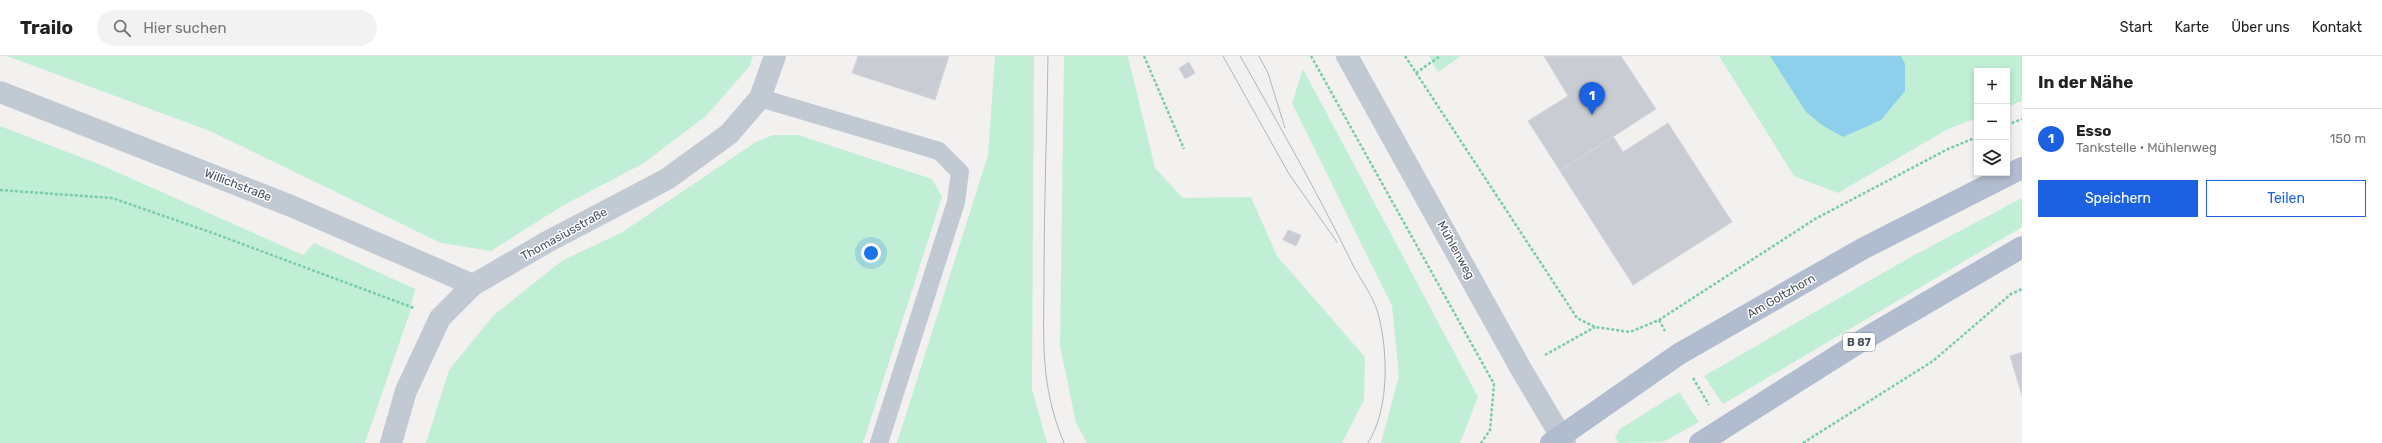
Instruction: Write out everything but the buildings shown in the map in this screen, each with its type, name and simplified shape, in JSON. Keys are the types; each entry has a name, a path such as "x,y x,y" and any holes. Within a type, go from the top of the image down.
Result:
{"main road":[{"name":"Am Goltzhorn","path":"1559,441 1679,354 1864,248 2022,168"},
{"name":"B 87","path":"1700,443 1861,341 2022,247"}],"street":[{"name":"Thomasiusstraße","path":"391,443 406,391 440,318 473,285 547,242 667,179 729,134 760,98 775,56"},
{"name":"Mühlenweg","path":"1347,56 1521,369 1559,441"},
{"name":"Willichstraße","path":"0,92 291,206 473,285"}],"lane":[{"path":"760,98 940,151 960,172 956,202 879,443"}],"path":[{"path":"1144,56 1184,149"},
{"path":"1311,56 1494,384 1490,430 1481,443"},
{"path":"1405,56 1577,318 1595,327 1630,332 1659,320 1815,219 1941,152 1974,138"},
{"path":"1416,73 1440,56"},
{"path":"2010,124 2022,119"},
{"path":"0,190 112,198 210,232 440,318"},
{"path":"1803,443 1933,361 2011,294 2022,289"},
{"path":"1659,320 1723,429"}],"green space":[{"path":"7,56 753,56 749,67 706,116 644,163 562,206 491,251 441,243 210,131"},
{"path":"995,56 1034,56 1032,389 1047,443 897,443 988,155"},
{"path":"1064,56 1128,56 1155,168 1183,198 1251,197 1277,256 1365,357 1364,400 1342,443 1087,443 1076,423 1060,346"},
{"path":"1429,56 1461,56 1438,72"},
{"path":"1719,56 2022,56 2022,101 2010,106 2010,68 1974,68 1974,119 1948,129 1838,193 1794,176"},
{"path":"1303,69 1478,397 1460,443 1381,443 1399,376 1392,306 1292,103"},
{"path":"0,126 101,165 303,255 314,243 415,289 409,315 365,443 0,443"},
{"path":"773,135 798,135 932,179 942,197 863,443 426,443 449,370 494,315 563,260 621,233 756,142"},
{"path":"2022,198 2022,227 1723,404 1704,376 1907,259"},
{"path":"1679,392 1699,422 1663,442 1619,443 1615,438 1620,429"}],"water":[{"path":"1770,56 1901,56 1905,64 1905,91 1881,120 1843,137 1822,125 1806,112"}],"tram line":[{"path":"1048,56 1044,219 1044,339 1050,400 1064,443"},
{"path":"1223,56 1289,174 1337,242"},
{"path":"1240,56 1283,131 1378,313 1384,344 1385,379 1380,413 1375,429 1368,443"},
{"path":"1259,56 1268,73 1285,128"}],"place":[{"name":"Esso","path":"1592,115"}]}
